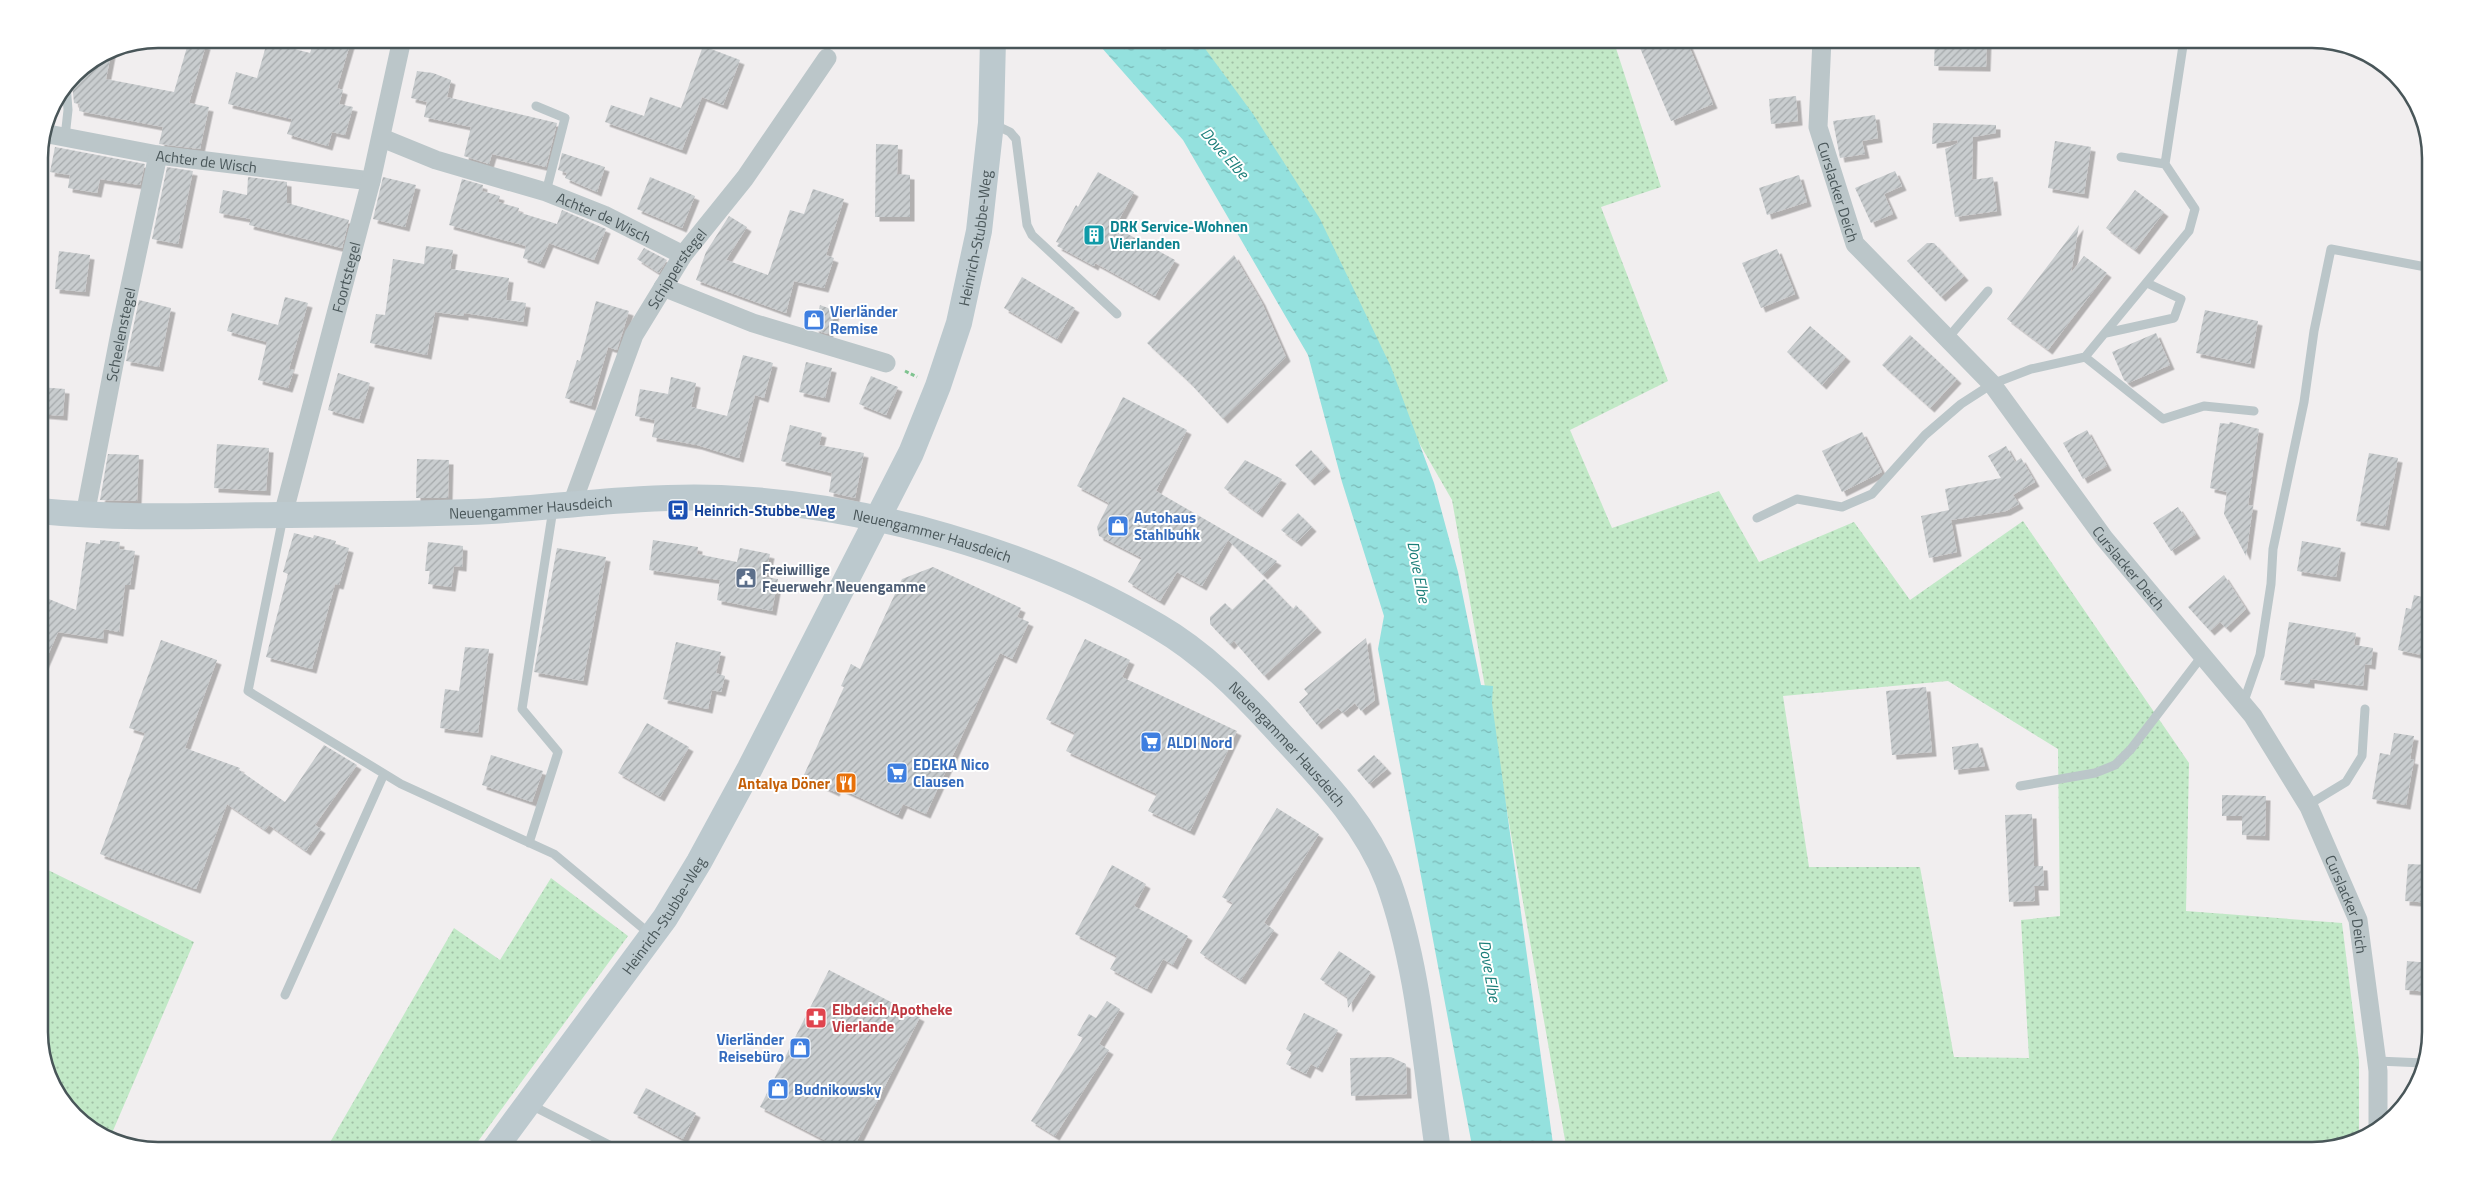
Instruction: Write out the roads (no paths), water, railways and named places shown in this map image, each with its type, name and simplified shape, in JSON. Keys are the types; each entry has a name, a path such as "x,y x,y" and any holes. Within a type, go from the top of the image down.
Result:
{"street":[{"name":"Foortstegel","path":"283,515 382,138 400,48"},
{"name":"Heinrich-Stubbe-Weg","path":"500,1142 652,936 704,854 911,453 938,386 959,323 979,231 991,123 993,48"},
{"name":"Curslacker Deich","path":"1822,48 1818,127 1855,244 1992,384 2104,538 2253,716 2308,805 2358,920 2377,1061 2378,1121"},
{"name":"Schipperstegel","path":"563,505 634,335 683,255 745,178 827,58"},
{"name":"Achter de Wisch","path":"50,134 158,155 371,181"},
{"name":"Achter de Wisch","path":"382,138 436,160 546,192 604,215 683,255"},
{"name":"Scheelenstegel","path":"85,515 120,333 158,155"},
{"path":"663,287 753,323 886,363"},
{"name":"Neuengammer Hausdeich","path":"48,512 85,515 283,515 488,511 678,498 722,498 784,502 878,519 952,538 1042,569 1091,591 1161,628 1194,651 1241,693 1343,802 1375,852 1387,880 1402,930 1416,1000 1437,1142"}],"lane":[{"path":"1757,518 1797,499 1842,507 1872,494 1925,435 1961,404 1992,384 2031,369 2086,357 2189,231 2195,209 2165,164 2183,48"},
{"path":"65,136 68,110 67,95"},
{"path":"536,106 565,118 546,192"},
{"path":"991,123 1010,132 1016,140 1027,225 1032,235 1117,314"},
{"path":"2121,157 2165,164"},
{"path":"2243,704 2260,655 2271,584 2273,550 2304,402 2314,331 2330,249 2422,266"},
{"path":"2106,333 2174,318 2181,299 2147,283"},
{"path":"1948,339 1988,291"},
{"path":"2086,357 2163,419 2204,406 2254,411"},
{"path":"529,843 558,752 522,710 563,505"},
{"path":"283,515 248,690 401,784 554,854 652,936"},
{"path":"2020,786 2096,773 2115,765 2131,749 2202,656"},
{"path":"2308,805 2346,782 2362,756 2365,709"},
{"path":"285,995 384,774"},
{"path":"2377,1061 2418,1063"},
{"path":"528,1104 603,1142"}],"water":[{"name":"Dove Elbe","path":"1102,48 1205,48 1253,114 1320,219 1391,367 1434,483 1458,572 1481,685 1493,686 1492,703 1553,1142 1471,1142 1378,649 1384,616 1342,482 1308,355 1183,140"}],"place":[{"name":"DRK Service-Wohnen Vierlanden","path":"1094,235"},
{"name":"Vierländer Remise","path":"814,320"},
{"name":"Heinrich-Stubbe-Weg","path":"678,510"},
{"name":"Autohaus Stahlbuhk","path":"1118,526"},
{"name":"Freiwillige Feuerwehr Neuengamme","path":"746,578"},
{"name":"ALDI Nord","path":"1151,742"},
{"name":"EDEKA Nico Clausen","path":"897,773"},
{"name":"Antalya Döner","path":"846,783"},
{"name":"Elbdeich Apotheke Vierlande","path":"816,1018"},
{"name":"Vierländer Reisebüro","path":"800,1048"},
{"name":"Budnikowsky","path":"778,1089"}]}
